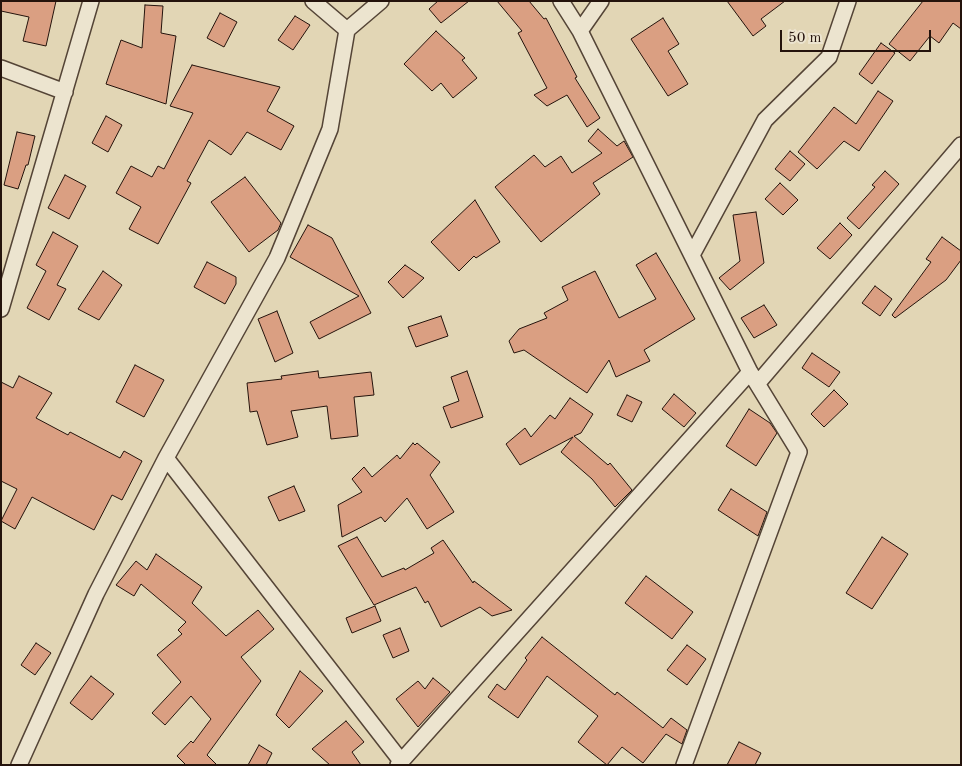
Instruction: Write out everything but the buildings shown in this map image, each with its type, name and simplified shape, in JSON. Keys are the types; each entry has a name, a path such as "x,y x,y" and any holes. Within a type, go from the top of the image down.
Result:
{"street":[{"path":"1,308 91,1"},
{"path":"313,1 347,30"},
{"path":"20,765 96,594 166,458 277,258 330,129 347,30 381,1"},
{"path":"561,1 580,31 754,378 800,452 684,765"},
{"path":"580,31 601,1"},
{"path":"692,254 764,120 829,57 848,1"},
{"path":"1,68 65,92"},
{"path":"166,458 400,763 754,378 961,145"}]}
